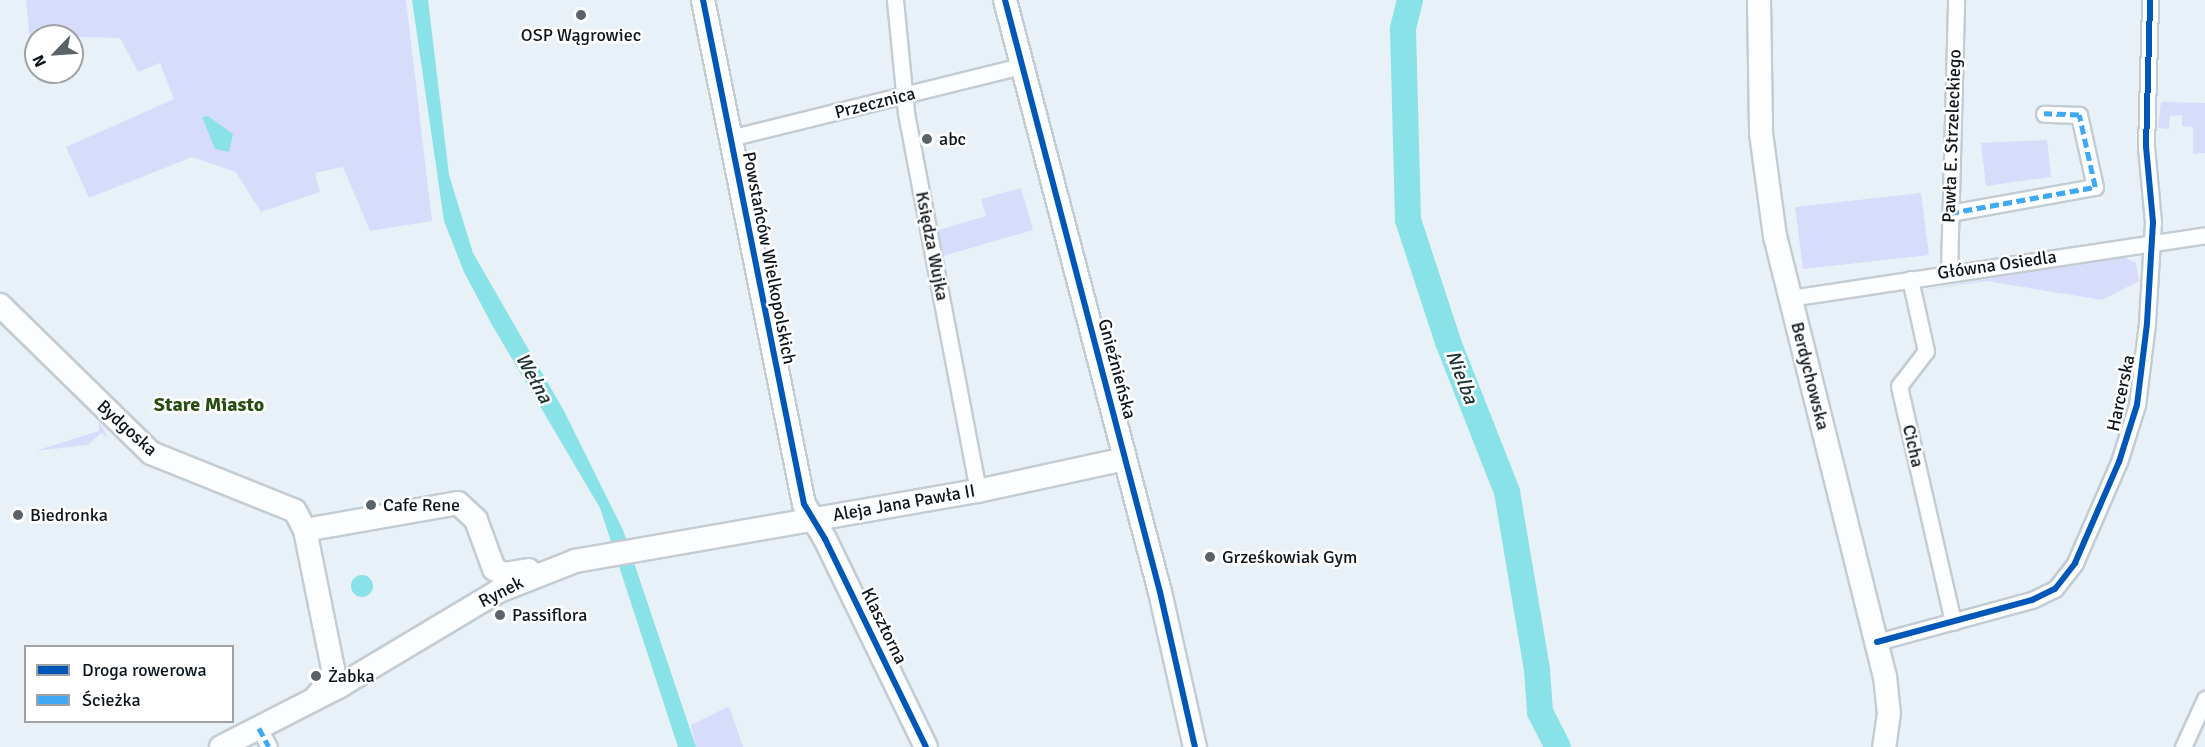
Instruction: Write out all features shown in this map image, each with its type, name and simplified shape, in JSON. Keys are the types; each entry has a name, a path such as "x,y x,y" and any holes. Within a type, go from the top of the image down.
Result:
{"street":[{"name":"Powstańców Wielkopolskich","path":"703,0 804,504 813,519"},
{"name":"Księdza Wujka","path":"895,0 904,96 978,491"},
{"name":"Gnieźnieńska","path":"1005,0 1125,459 1195,747"},
{"name":"Berdychowska","path":"1760,0 1758,77 1767,186 1790,298 1888,693 1884,747"},
{"name":"Pawła E. Strzeleckiego","path":"1949,272 1956,0"},
{"name":"Harcerska","path":"1877,642 2044,596 2075,563 2119,462 2136,405 2147,323 2153,222 2146,147 2150,0"},
{"name":"Przecznica","path":"730,138 1021,66"},
{"path":"1950,213 2095,187 2079,115 2044,114"},
{"name":"Główna Osiedla","path":"1790,298 1949,272 2205,235"},
{"name":"Cicha","path":"1910,279 1926,351 1899,386 1953,622"},
{"name":"Bydgoska","path":"0,305 157,456 208,480 288,506 305,530"},
{"name":"Aleja Jana Pawła II","path":"585,559 978,491 1125,459"},
{"name":"Rynek","path":"305,530 458,503 472,513 490,563 499,573 585,559"},
{"name":"Klasztorna","path":"813,519 926,747"},
{"path":"305,530 333,669 332,678 313,700"},
{"name":"Rynek","path":"221,747 264,737 313,700 499,591 585,559"},
{"path":"2183,747 2205,699"}],"shaded area":[{"path":"26,0 406,0 432,221 370,231 343,167 315,173 320,192 261,212 236,172 192,157 89,198 66,147 174,99 160,63 138,72 120,38 84,37 84,24 28,24"},
{"path":"2161,102 2205,103 2205,153 2193,154 2193,127 2182,126 2182,115 2170,116 2169,129 2158,128"},
{"path":"2047,140 2051,177 1986,186 1981,143"},
{"path":"1021,188 1033,230 943,256 938,230 986,216 981,199"},
{"path":"1921,193 1929,255 1803,269 1795,207"},
{"path":"2122,256 2136,263 2139,281 2102,300 1987,281 1917,291"},
{"path":"99,421 108,438 101,433 88,445 35,451 99,431"},
{"path":"729,706 743,747 696,747 691,725"}],"water":[{"name":"Wełna","path":"412,0 428,0 449,175 473,253 564,411 623,530 696,747 678,747 600,508 492,325 464,272 444,221"},
{"path":"208,116 233,134 229,152 215,149 202,117"},
{"path":"362,575 372,582 373,586 366,596 362,597 352,590 351,586 358,576"}],"waterway":[{"name":"Nielba","path":"1410,0 1403,29 1408,220 1448,342 1507,492 1537,670 1540,712 1558,747"}],"marked path":[{"path":"1950,213 2095,187 2079,115 2044,114"},
{"path":"259,728 269,747"}],"cycle path":[{"path":"703,0 804,504 825,539 926,747"},
{"path":"1005,0 1160,592 1195,747"},
{"path":"1877,642 2032,600 2055,589 2075,563 2119,462 2137,405 2147,323 2153,222 2146,147 2150,0"}],"place":[{"name":"OSP Wągrowiec","path":"581,15"},
{"name":"abc","path":"927,139"},
{"name":"Cafe Rene","path":"371,505"},
{"name":"Biedronka","path":"18,515"},
{"name":"Grześkowiak Gym","path":"1210,557"},
{"name":"Passiflora","path":"500,615"},
{"name":"Żabka","path":"316,676"}],"district":[{"name":"Stare Miasto","path":"209,404"}]}
